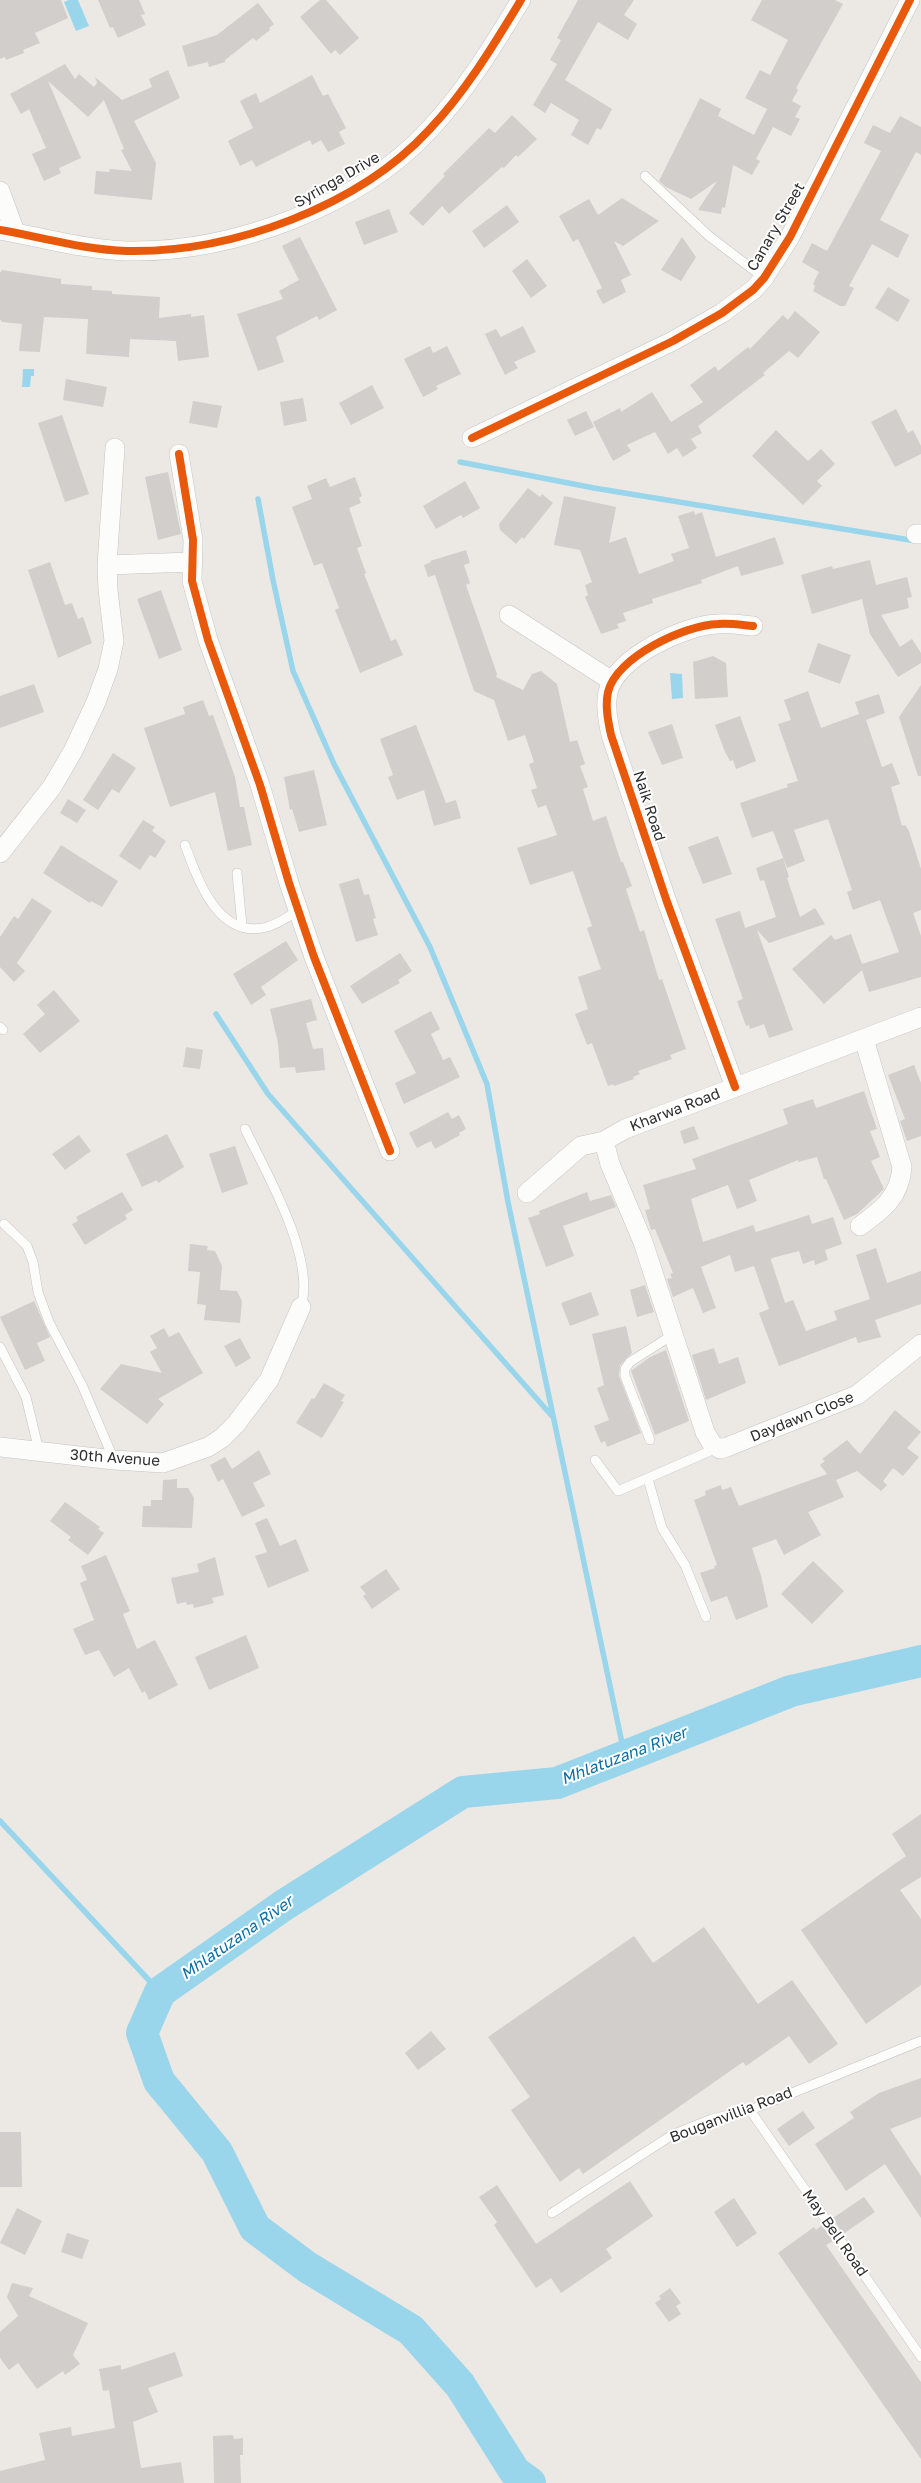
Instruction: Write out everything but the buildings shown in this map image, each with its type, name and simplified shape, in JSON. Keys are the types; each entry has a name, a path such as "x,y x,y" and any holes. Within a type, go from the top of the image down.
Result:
{"street":[{"name":"Syringa Drive","path":"8,231 126,251 168,249 236,237 294,220 363,184 398,160 429,130 482,64 521,0"},
{"name":"Canary Street","path":"472,438 673,341 722,313 752,290 764,278 790,237 910,0"},
{"path":"0,191 8,231"},
{"path":"0,853 52,787 73,751 96,702 108,668 114,641 107,565 115,448"},
{"path":"179,454 193,540 192,582 208,640 260,785 298,910 390,1151"},
{"path":"107,565 192,562"},
{"path":"509,615 612,681 630,661 655,646 683,633 704,626 719,624 753,626"},
{"name":"Naik Road","path":"612,681 608,693 607,712 611,735 667,902 735,1087"},
{"name":"Kharwa Road","path":"527,1193 581,1146 604,1141 625,1129 921,1018"},
{"path":"860,1226 888,1204 896,1195 902,1180 902,1168 864,1039"},
{"path":"604,1141 610,1164 643,1242 705,1432 709,1441 722,1447"},
{"name":"30th Avenue","path":"0,1447 114,1460 163,1463 208,1447 222,1438 241,1418 269,1380 300,1307"},
{"name":"Daydawn Close","path":"722,1447 857,1395 921,1344"}],"lane":[{"path":"645,176 709,236 764,278"},
{"path":"184,845 202,890 228,920 242,926 268,927 298,910"},
{"path":"237,873 242,926"},
{"path":"246,1129 288,1219 296,1242 304,1288 300,1307"},
{"path":"4,1224 27,1246 33,1262 38,1292 49,1322 82,1385 114,1460"},
{"path":"650,1440 625,1376 625,1369 630,1362 674,1334"},
{"path":"0,1347 26,1397 39,1452"},
{"path":"595,1460 618,1491 722,1447"},
{"path":"648,1479 662,1528 685,1564 706,1617"},
{"name":"Bouganvillia Road","path":"552,2213 672,2135 712,2119 750,2110 921,2041"},
{"name":"May Bell Road","path":"750,2110 921,2356"}],"water":[{"path":"78,0 89,26 76,31 64,2"},
{"path":"23,369 34,369 34,376 31,376 30,387 22,387"},
{"path":"670,673 682,674 683,698 672,699"}],"waterway":[{"path":"460,462 594,488 916,541"},
{"path":"258,499 293,671 334,764 430,947 487,1084 508,1202 625,1757"},
{"path":"216,1014 268,1094 552,1416"},
{"name":"Mhlatuzana River","path":"530,2483 515,2472 460,2385 411,2330 307,2267 255,2228 217,2152 159,2081 142,2033 160,1992 284,1905 463,1792 557,1783 791,1691 921,1661"},
{"path":"0,1821 160,1992"}],"cycle path":[{"path":"0,230 79,246 111,250 167,250 208,244 250,234 330,203 366,182 400,157 429,130 467,84 521,0"},
{"path":"472,438 673,341 722,313 753,290 764,278 790,237 910,0"},
{"path":"179,454 193,540 192,581 208,640 260,785 289,883 314,957 390,1151"},
{"path":"735,1087 667,902 611,735 607,703 608,692 614,679 638,655 654,645 688,630 704,626 718,624 753,626"}]}
